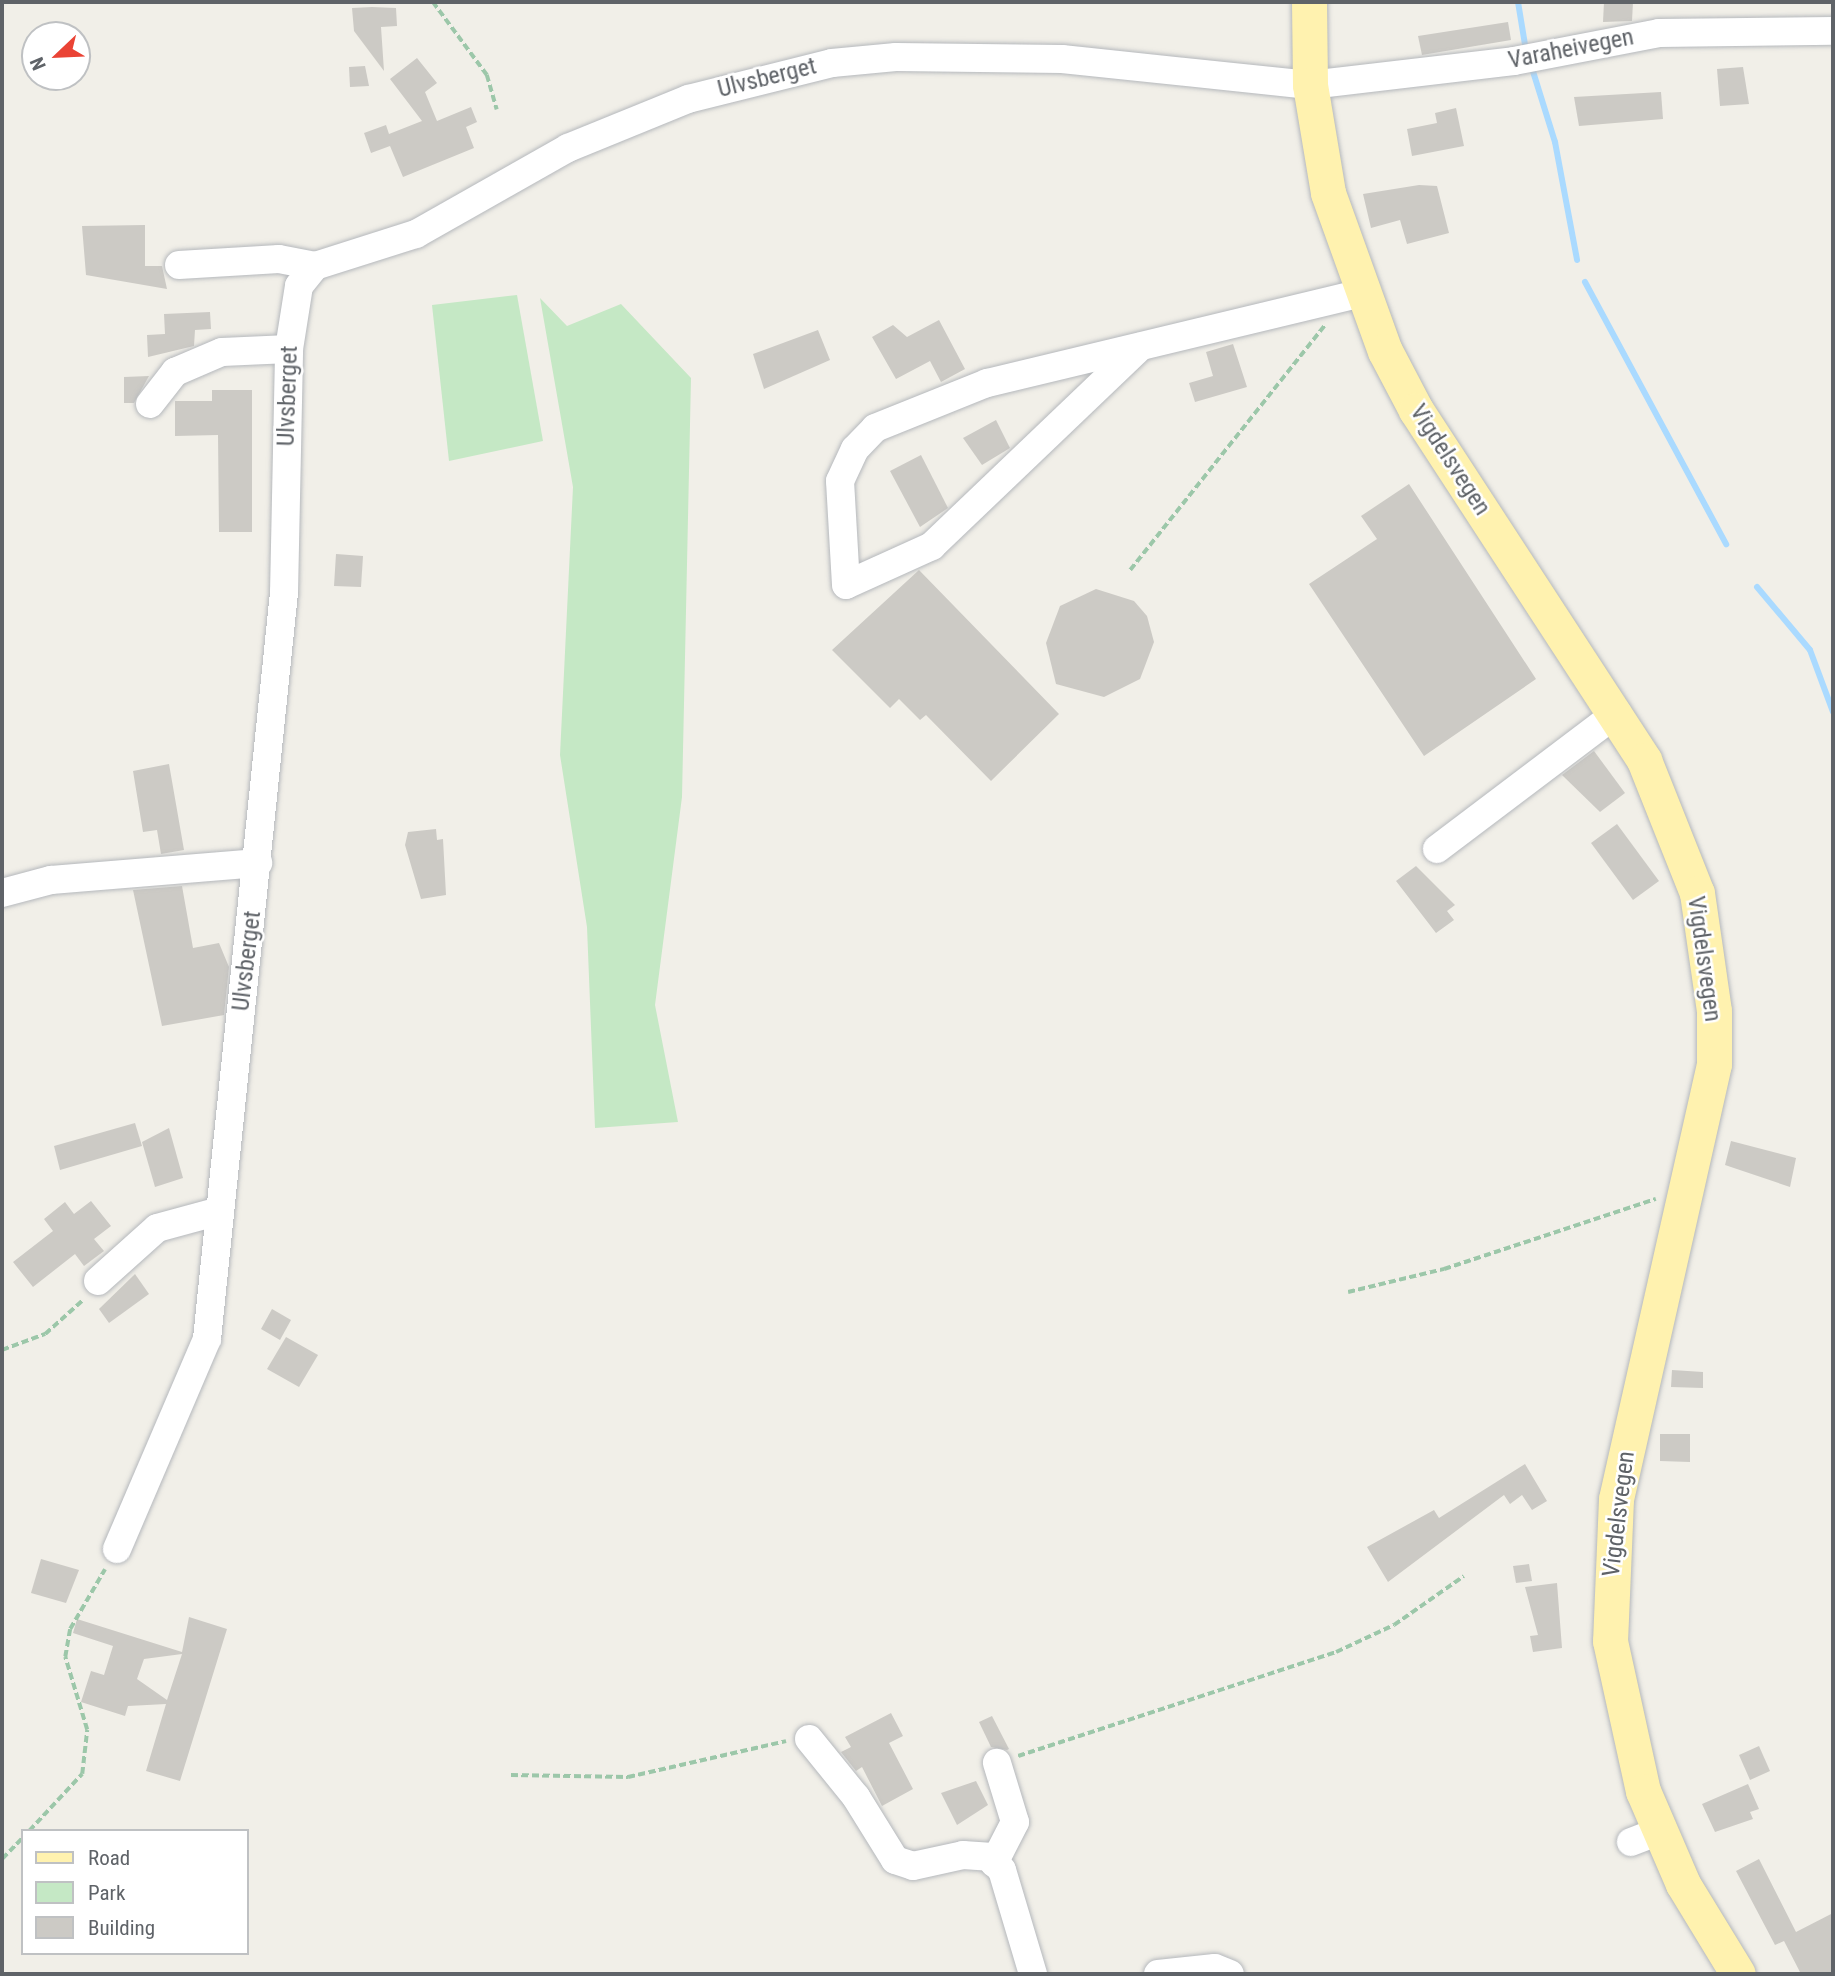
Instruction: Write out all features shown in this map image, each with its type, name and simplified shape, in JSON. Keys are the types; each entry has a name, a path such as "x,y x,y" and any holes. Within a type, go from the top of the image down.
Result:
{"main road":[{"name":"Vigdelsvegen","path":"1308,2 1310,85 1328,193 1352,297 1416,410 1617,713 1681,841 1709,956 1714,1064 1685,1204 1632,1421 1610,1579 1610,1641 1645,1836 1738,1974"}],"street":[{"name":"Varaheivegen","path":"1310,85 1514,61 1672,32 1833,31"},
{"name":"Ulvsberget","path":"117,1549 207,1339 216,1212 258,863 284,593 289,349 299,286 315,265 416,234 568,148 688,99 832,62 896,57 1062,59 1310,85"},
{"path":"180,265 298,259 315,265"},
{"path":"1140,347 932,546 846,585 839,481 855,449 875,428 987,383 1352,297"},
{"path":"150,404 174,372 222,352 289,349"},
{"path":"1437,849 1617,713"},
{"path":"2,894 51,880 258,863"},
{"path":"98,1281 158,1228 216,1212"},
{"path":"809,1740 856,1797 895,1860 913,1866 962,1854 994,1863 1012,1891 1033,1974"},
{"path":"994,1863 1015,1822 997,1763"},
{"path":"1158,1974 1216,1968 1230,1974"}],"path":[{"path":"433,2 487,75 497,110"},
{"path":"1130,570 1352,297"},
{"path":"1348,1292 1444,1269 1654,1198 1685,1204"},
{"path":"2,1350 67,1321 98,1281"},
{"path":"31,1829 82,1774 87,1730 65,1657 70,1629 117,1549"},
{"path":"997,1763 1336,1652 1394,1625 1464,1576"},
{"path":"511,1776 628,1777 750,1746 809,1740"},
{"path":"2,1859 21,1839"}],"green space":[{"path":"517,295 543,441 449,461 432,305"},
{"path":"540,298 567,326 621,304 691,378 682,797 655,1005 678,1122 595,1128 587,927 560,755 573,487"}],"building":[{"path":"1604,2 1633,2 1632,21 1603,22"},
{"path":"352,8 396,8 397,26 381,27 384,71 354,31"},
{"path":"1508,22 1511,40 1422,55 1418,36"},
{"path":"417,58 437,83 425,92 437,121 471,107 477,122 466,127 474,148 403,177 390,146 371,153 364,133 386,125 389,134 422,121 390,79"},
{"path":"365,66 369,86 350,87 349,67"},
{"path":"1743,67 1749,104 1720,106 1717,69"},
{"path":"1661,92 1663,119 1579,126 1574,97"},
{"path":"1456,108 1464,146 1412,156 1407,129 1437,123 1435,113"},
{"path":"1419,185 1437,186 1449,233 1407,244 1400,220 1371,228 1363,194"},
{"path":"145,225 145,266 162,266 167,289 86,275 82,226"},
{"path":"210,312 211,329 195,330 194,346 148,357 147,335 165,334 164,314"},
{"path":"939,320 965,369 941,382 930,361 896,379 872,337 893,325 907,337"},
{"path":"818,330 830,360 764,389 753,354"},
{"path":"1233,344 1247,387 1195,402 1189,383 1213,376 1206,352"},
{"path":"149,376 134,403 124,403 124,377"},
{"path":"212,390 252,390 252,532 219,532 218,435 175,436 175,401 212,401"},
{"path":"996,420 1010,448 982,465 963,438"},
{"path":"921,455 948,508 920,527 890,471"},
{"path":"1409,484 1536,679 1424,756 1309,584 1377,539 1361,516"},
{"path":"336,554 363,556 361,587 334,586"},
{"path":"919,570 1059,714 991,781 926,715 920,720 899,699 890,708 832,650"},
{"path":"1096,589 1134,601 1147,616 1154,642 1140,679 1104,697 1056,684 1046,643 1060,606"},
{"path":"1594,751 1625,793 1600,812 1562,775"},
{"path":"169,764 184,850 161,854 157,830 143,832 133,771"},
{"path":"1617,824 1659,881 1633,900 1591,843"},
{"path":"436,829 437,840 443,839 446,895 421,899 405,845 408,832"},
{"path":"1416,866 1455,905 1447,911 1454,920 1436,933 1396,881"},
{"path":"182,886 193,948 219,943 229,967 224,1015 162,1026 133,890"},
{"path":"135,1123 142,1146 60,1170 54,1146"},
{"path":"169,1128 183,1178 155,1187 142,1142"},
{"path":"1731,1141 1796,1158 1790,1187 1725,1165"},
{"path":"91,1201 111,1226 94,1239 104,1251 84,1266 75,1254 33,1287 13,1262 53,1231 44,1219 65,1202 74,1214"},
{"path":"135,1274 149,1294 109,1323 99,1309"},
{"path":"272,1309 291,1320 280,1340 261,1329"},
{"path":"286,1337 318,1355 299,1387 267,1369"},
{"path":"1672,1370 1703,1372 1703,1388 1671,1387"},
{"path":"1660,1434 1690,1434 1690,1462 1660,1461"},
{"path":"1525,1464 1547,1501 1532,1510 1522,1495 1510,1504 1504,1495 1388,1582 1367,1547 1434,1510 1439,1518"},
{"path":"41,1559 79,1570 66,1603 31,1593"},
{"path":"1529,1564 1532,1581 1516,1583 1513,1566"},
{"path":"1557,1583 1562,1648 1533,1652 1530,1636 1538,1635 1525,1587"},
{"path":"189,1617 227,1629 180,1781 146,1771 166,1704 128,1706 125,1716 81,1702 91,1671 104,1675 113,1646 73,1633 77,1619 182,1652","holes":["182,1654 167,1700 137,1679 144,1659"]},
{"path":"891,1713 903,1736 889,1743 913,1789 882,1806 862,1767 856,1771 841,1752 851,1747 845,1737"},
{"path":"992,1716 1009,1749 1007,1750 991,1747 979,1722"},
{"path":"1759,1746 1770,1771 1750,1780 1739,1755"},
{"path":"976,1781 988,1805 957,1825 941,1793"},
{"path":"1748,1784 1759,1809 1750,1812 1753,1819 1715,1832 1702,1804"},
{"path":"1759,1859 1796,1932 1833,1913 1833,1974 1801,1974 1784,1941 1775,1945 1736,1871"}],"waterway":[{"path":"1518,2 1526,51"},
{"path":"1531,65 1555,142 1577,260"},
{"path":"1585,282 1726,544"},
{"path":"1757,587 1810,650 1833,712"}]}
